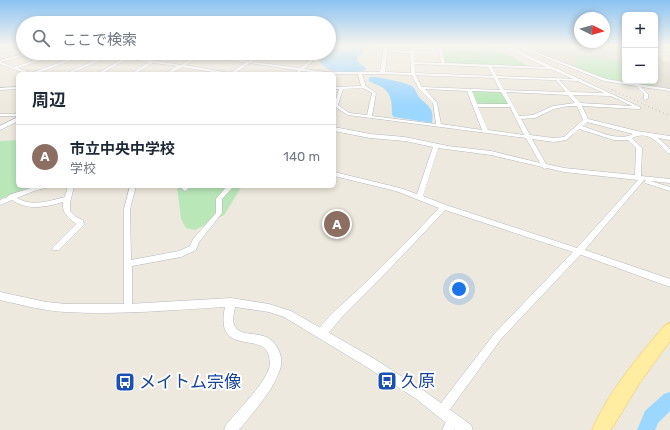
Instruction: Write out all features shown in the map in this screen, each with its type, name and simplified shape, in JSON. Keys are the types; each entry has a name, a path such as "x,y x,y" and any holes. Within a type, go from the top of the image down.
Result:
{"main road":[{"path":"600,430 637,370 670,330"}],"street":[{"path":"9,66 26,72"},
{"path":"13,68 19,66"},
{"path":"37,72 52,66"},
{"path":"71,72 85,66"},
{"path":"102,72 112,66"},
{"path":"135,72 145,66"},
{"path":"182,66 219,72"},
{"path":"171,72 182,66"},
{"path":"274,66 317,72"},
{"path":"300,70 305,66"},
{"path":"382,73 383,66"},
{"path":"413,66 413,74 421,88 435,103 439,126"},
{"path":"489,66 545,167"},
{"path":"491,66 554,68"},
{"path":"518,117 535,116 557,106 602,104 618,107 638,108 550,66"},
{"path":"569,66 605,80 670,90"},
{"path":"336,73 382,73 580,80"},
{"path":"360,74 364,87"},
{"path":"558,80 579,105 586,120"},
{"path":"636,85 646,94 646,99"},
{"path":"336,88 364,87 374,93 369,117"},
{"path":"0,89 16,88"},
{"path":"421,88 614,96"},
{"path":"341,89 336,105 348,114 486,132 554,140 566,138 586,120"},
{"path":"469,90 486,132"},
{"path":"475,105 512,106"},
{"path":"0,115 16,115"},
{"path":"0,128 16,120"},
{"path":"586,120 637,133 670,138"},
{"path":"579,127 614,138 629,138 637,133"},
{"path":"336,129 370,136 405,139 436,146 491,153 545,167 639,179 670,181"},
{"path":"653,136 670,152"},
{"path":"442,411 498,336 579,252 639,179 639,148 629,138"},
{"path":"420,196 436,146"},
{"path":"336,174 398,188 444,206 670,283"},
{"path":"639,179 670,189"},
{"path":"0,203 11,197 37,188"},
{"path":"56,248 80,225 80,222 71,218 67,213 70,188"},
{"path":"128,308 127,209 132,188"},
{"path":"128,264 181,254 193,248 196,241 219,213 218,199 229,188"},
{"path":"11,197 26,205 38,206 68,198"},
{"path":"321,334 334,319 394,260 444,206"},
{"path":"0,296 46,306 66,308 128,308 231,302 269,308 287,314 419,394 442,411 450,425 466,430"},
{"path":"231,302 227,319 233,333 236,336 257,339 269,345 273,349 275,360 273,374 268,382 231,430"}],"shaded area":[{"path":"572,66 622,66 622,82 606,80"},
{"path":"658,66 670,66 670,89 634,84 658,84"}],"green space":[{"path":"575,66 622,66 622,82 605,80"},
{"path":"633,84 653,84 654,87"},
{"path":"472,91 501,92 509,105 477,103"},
{"path":"16,140 16,188 27,188 0,199 0,141"},
{"path":"177,188 241,188 224,215 195,230 186,228 181,219"}],"water":[{"path":"324,66 363,66 367,69 360,71 338,72"},
{"path":"370,77 392,80 412,86 419,97 430,107 433,118 432,123 394,117 392,115 391,102 387,91 368,80"}],"waterway":[{"path":"646,430 651,417 670,400"}],"railway":[{"path":"558,66 615,91"},
{"path":"612,90 670,116"}],"place":[{"name":"市立中央中学校","path":"337,224"},
{"name":"久原","path":"387,381"},
{"name":"メイトム宗像","path":"125,382"}]}
